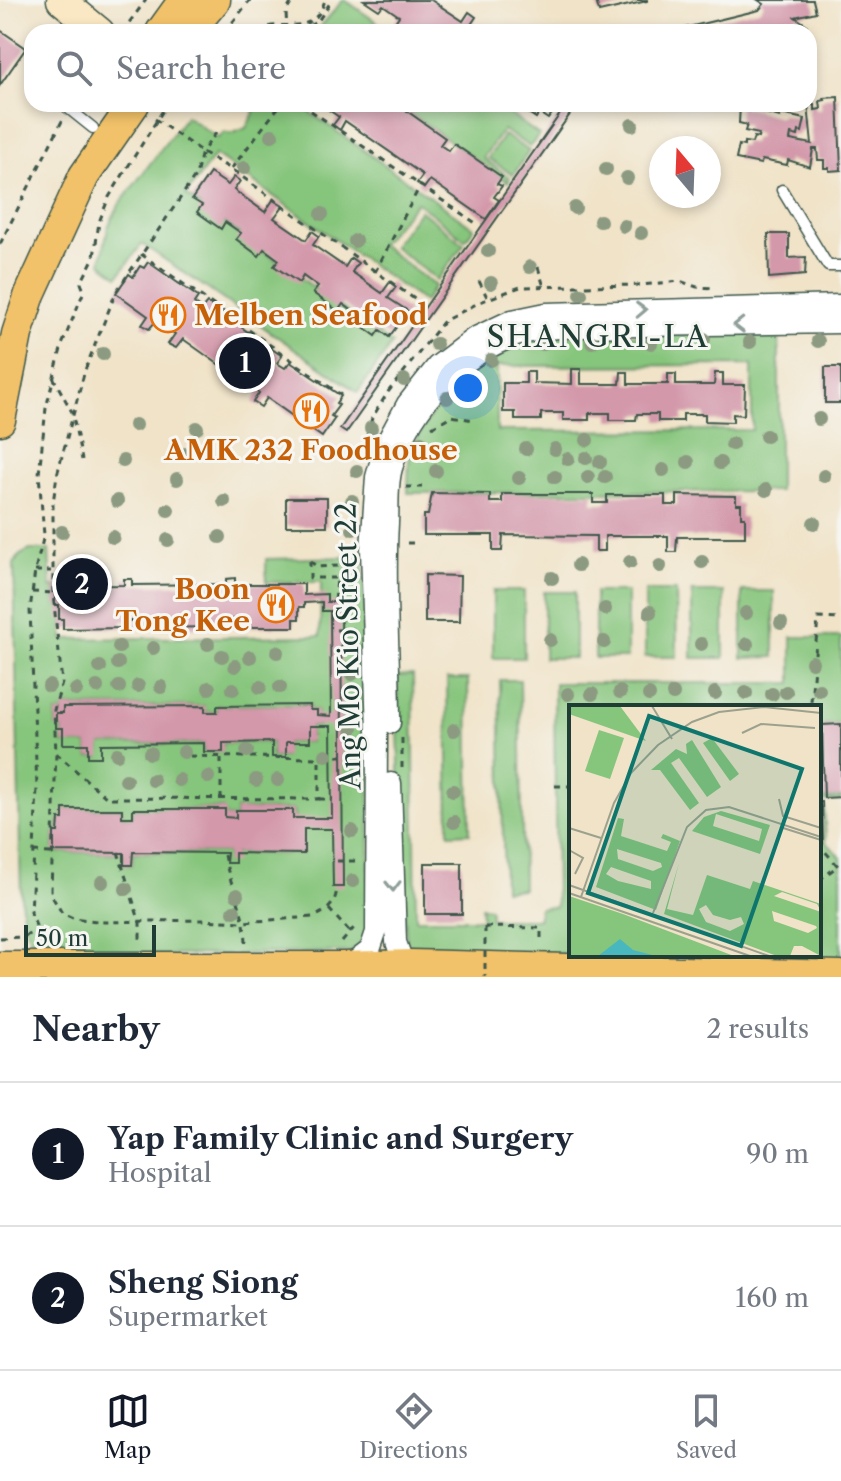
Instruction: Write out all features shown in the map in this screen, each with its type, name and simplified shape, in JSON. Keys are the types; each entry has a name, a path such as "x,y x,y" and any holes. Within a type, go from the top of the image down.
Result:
{"main road":[{"path":"61,0 90,24"},
{"path":"85,0 114,24"},
{"path":"167,24 184,0"},
{"path":"195,24 215,0"},
{"path":"0,420 17,334 30,294 84,176 145,112"},
{"path":"0,334 6,311 61,180 102,116"},
{"path":"0,967 340,964 841,976"}],"street":[{"name":"Ang Mo Kio Street 22","path":"340,964 370,950 376,932 377,733 371,549 374,484 385,445 407,404 437,366 474,338 512,320 546,313 841,305"},
{"name":"Ang Mo Kio Street 22","path":"412,965 397,949 394,919 386,548 390,477 402,443 430,397 468,359 490,346 537,330 841,323"}],"lane":[{"path":"782,190 828,266 841,266"}],"path":[{"path":"129,24 146,0"},
{"path":"231,24 250,0"},
{"path":"286,24 286,12 293,0"},
{"path":"304,24 321,14 325,0"},
{"path":"309,24 332,0"},
{"path":"0,244 63,112"},
{"path":"59,944 44,938 31,913 37,788 30,621 35,571 44,535 40,452 53,377 64,337 84,291 81,283 94,257 99,222 145,112 423,305"},
{"path":"231,169 275,112"},
{"path":"313,112 477,224"},
{"path":"216,133 202,152 196,175 116,292 85,370 57,475 53,503 53,593 62,683 54,710 56,753 51,890 62,913 73,918 140,923 202,920 246,922 313,917 329,909 337,899 337,887"},
{"path":"375,272 420,186"},
{"path":"141,254 341,395"},
{"path":"538,267 544,287"},
{"path":"479,281 488,299"},
{"path":"53,377 72,412 82,460"},
{"path":"431,428 451,416 474,420"},
{"path":"403,487 422,487"},
{"path":"397,543 419,543"},
{"path":"335,602 337,578 310,578 310,561 317,567 355,565"},
{"path":"35,571 53,571"},
{"path":"32,592 53,593"},
{"path":"336,630 356,629 356,616"},
{"path":"811,702 818,618 841,619"},
{"path":"402,736 402,782"},
{"path":"337,756 357,758 357,748"},
{"path":"56,753 107,798 333,799"},
{"path":"182,756 319,758 319,799"},
{"path":"221,758 221,799"},
{"path":"555,786 569,786"},
{"path":"821,847 838,866 821,879"},
{"path":"33,852 52,853"},
{"path":"118,852 140,923 140,944 129,944"},
{"path":"224,855 227,873 246,922 246,949"},
{"path":"337,861 357,861 357,871"},
{"path":"329,909 351,934"},
{"path":"340,964 357,925 357,912"},
{"path":"485,977 485,927 541,928 541,947"},
{"path":"0,938 22,937 38,931"},
{"path":"133,949 148,949"}],"green space":[{"path":"345,0 380,24 323,24"},
{"path":"309,112 474,228 465,240 417,202 380,244 435,286 424,302 215,155 186,195 392,344 358,392 142,244 118,276 101,263 108,227 119,205 186,116 218,138 224,132 231,134 246,128 254,113"},
{"path":"408,112 506,112 539,135 530,147 503,130 483,158 510,178 508,182"},
{"path":"504,135 529,151 513,175 488,158"},
{"path":"420,210 464,244 437,280 393,246"},
{"path":"779,334 779,491 408,493 409,460 421,431 440,402 462,378 485,358 512,346 556,335","holes":["752,365 752,430 497,431 497,366"]},
{"path":"30,550 49,550 51,587 63,588 63,639 320,636 321,582 266,582 266,559 351,557 363,562 371,736 368,933 360,945 350,952 56,957 32,941 26,928 21,899 14,564 20,555","holes":["310,705 310,710 317,710 317,726 310,726 310,742 286,742 285,757 272,757 272,742 223,743 222,752 204,752 204,743 101,744 100,757 88,757 88,744 63,744 63,728 56,727 56,713 63,713 64,707 204,706 205,712 217,712 217,706","64,809 122,809 122,817 133,817 134,809 224,809 225,817 236,818 236,810 293,810 303,854 235,853 227,862 227,853 133,852 132,865 124,865 124,853 54,852 54,833 58,832"]},
{"path":"493,591 524,591 524,658 493,658"},
{"path":"645,591 676,591 677,657 645,657"},
{"path":"742,591 774,591 774,657 742,658"},
{"path":"544,592 575,592 575,658 544,658"},
{"path":"595,592 627,592 627,658 595,658"},
{"path":"692,592 724,592 724,658 692,658"},
{"path":"792,637 841,637 841,724 822,725 824,798 841,797 841,800 824,801 826,842 841,857 841,961 678,957 821,957 821,705 569,705 569,954 407,950 401,855 397,676 413,675 416,919 482,919 481,907 490,908 491,919 539,919 539,908 556,907 554,683 792,683"},
{"path":"447,679 468,679 470,833 449,834"},
{"path":"500,680 520,680 523,889 504,890"}],"building":[{"path":"364,0 431,0 463,21 469,12 476,17 471,24 398,24 395,22 399,16 383,5 379,10"},
{"path":"596,0 647,0 647,1 599,12"},
{"path":"758,0 813,0 816,12 795,17 806,24 701,24 759,10 764,4"},
{"path":"0,30 24,47 24,51 0,85"},
{"path":"838,97 841,170 824,168 824,160 818,160 817,149 813,149 810,167 788,160 787,165 736,159 739,145 752,143 759,134 745,131 747,125 739,123 740,112 762,112 780,117 781,114 805,119 802,132 799,131 798,136 791,134 790,140 812,144 809,112 821,109 820,101"},
{"path":"332,112 408,112 445,138 440,145 449,151 454,144 502,177 497,184 502,186 494,197 499,200 486,219 430,180 424,188 417,183 423,175 345,121 340,130 333,125 339,117"},
{"path":"527,112 553,112 548,119 539,113 536,118"},
{"path":"561,112 572,112 346,433 340,429"},
{"path":"210,173 228,185 234,177 240,181 234,190 265,212 273,200 283,206 274,218 306,240 312,231 319,236 313,245 345,267 351,258 358,263 352,272 382,293 390,282 396,287 388,298 408,311 389,337 380,330 376,336 354,320 358,315 343,304 338,311 313,293 318,287 303,276 299,283 274,266 279,260 264,249 259,256 236,239 241,233 225,222 221,229 197,212 202,205 192,199"},
{"path":"768,234 789,234 789,258 806,257 805,275 769,278"},
{"path":"148,262 198,297 194,303 202,309 207,303 282,356 277,363 285,368 290,362 341,396 331,416 335,418 322,437 267,398 261,407 253,402 259,393 183,339 176,348 168,344 175,334 156,321 149,329 142,325 148,316 116,293 129,274 133,277 140,266 144,268"},
{"path":"825,367 841,367 841,403 825,403"},
{"path":"572,369 581,369 581,384 620,384 621,372 628,372 628,384 668,384 668,374 676,374 676,385 714,385 715,373 723,373 723,385 745,385 744,415 733,414 733,422 705,421 705,414 683,414 683,421 658,421 658,414 637,414 636,420 610,420 610,413 589,413 589,420 563,420 563,413 541,413 541,420 515,420 515,412 503,412 503,383 526,383 526,372 534,372 534,383 572,384"},
{"path":"432,493 490,494 490,502 502,502 502,494 593,494 593,503 607,503 607,495 665,495 665,505 677,505 677,495 736,496 736,504 741,504 741,517 745,517 745,537 677,537 676,552 668,552 668,536 605,536 605,551 596,551 596,536 503,535 502,551 493,551 493,535 424,535 424,515 428,515"},
{"path":"286,498 327,498 327,526 286,526"},
{"path":"425,575 460,576 459,622 425,622"},
{"path":"235,578 235,584 304,584 304,595 327,594 327,602 341,602 343,887 333,887 332,829 304,829 304,854 235,853 235,863 226,863 227,853 133,852 132,865 124,865 124,853 54,852 54,832 58,832 63,809 122,809 122,817 133,817 133,809 225,809 225,817 236,818 236,810 293,810 293,818 332,818 331,726 310,726 310,742 286,742 286,757 272,757 272,742 223,743 223,752 204,752 204,743 101,744 101,757 88,757 88,744 63,744 63,728 56,728 56,713 63,713 63,707 205,706 205,712 217,712 217,706 310,705 310,710 317,710 317,715 331,716 330,611 322,611 322,602 304,603 304,607 299,607 299,619 294,619 294,627 235,627 235,619 225,619 225,627 133,628 133,621 122,621 122,628 63,629 59,605 55,605 55,586 124,585 124,579 132,579 132,585 226,584 226,579"},
{"path":"841,724 841,797 824,798 822,725"},
{"path":"821,802 822,802 821,846"},
{"path":"425,863 462,863 462,914 425,914"}],"place":[{"name":"Melben Seafood","path":"168,315"},
{"name":"Yap Family Clinic and Surgery","path":"245,363"},
{"name":"AMK 232 Foodhouse","path":"311,411"},
{"name":"Sheng Siong","path":"82,584"},
{"name":"Boon Tong Kee","path":"276,605"}],"district":[{"name":"SHANGRI-LA","path":"598,337"}]}
